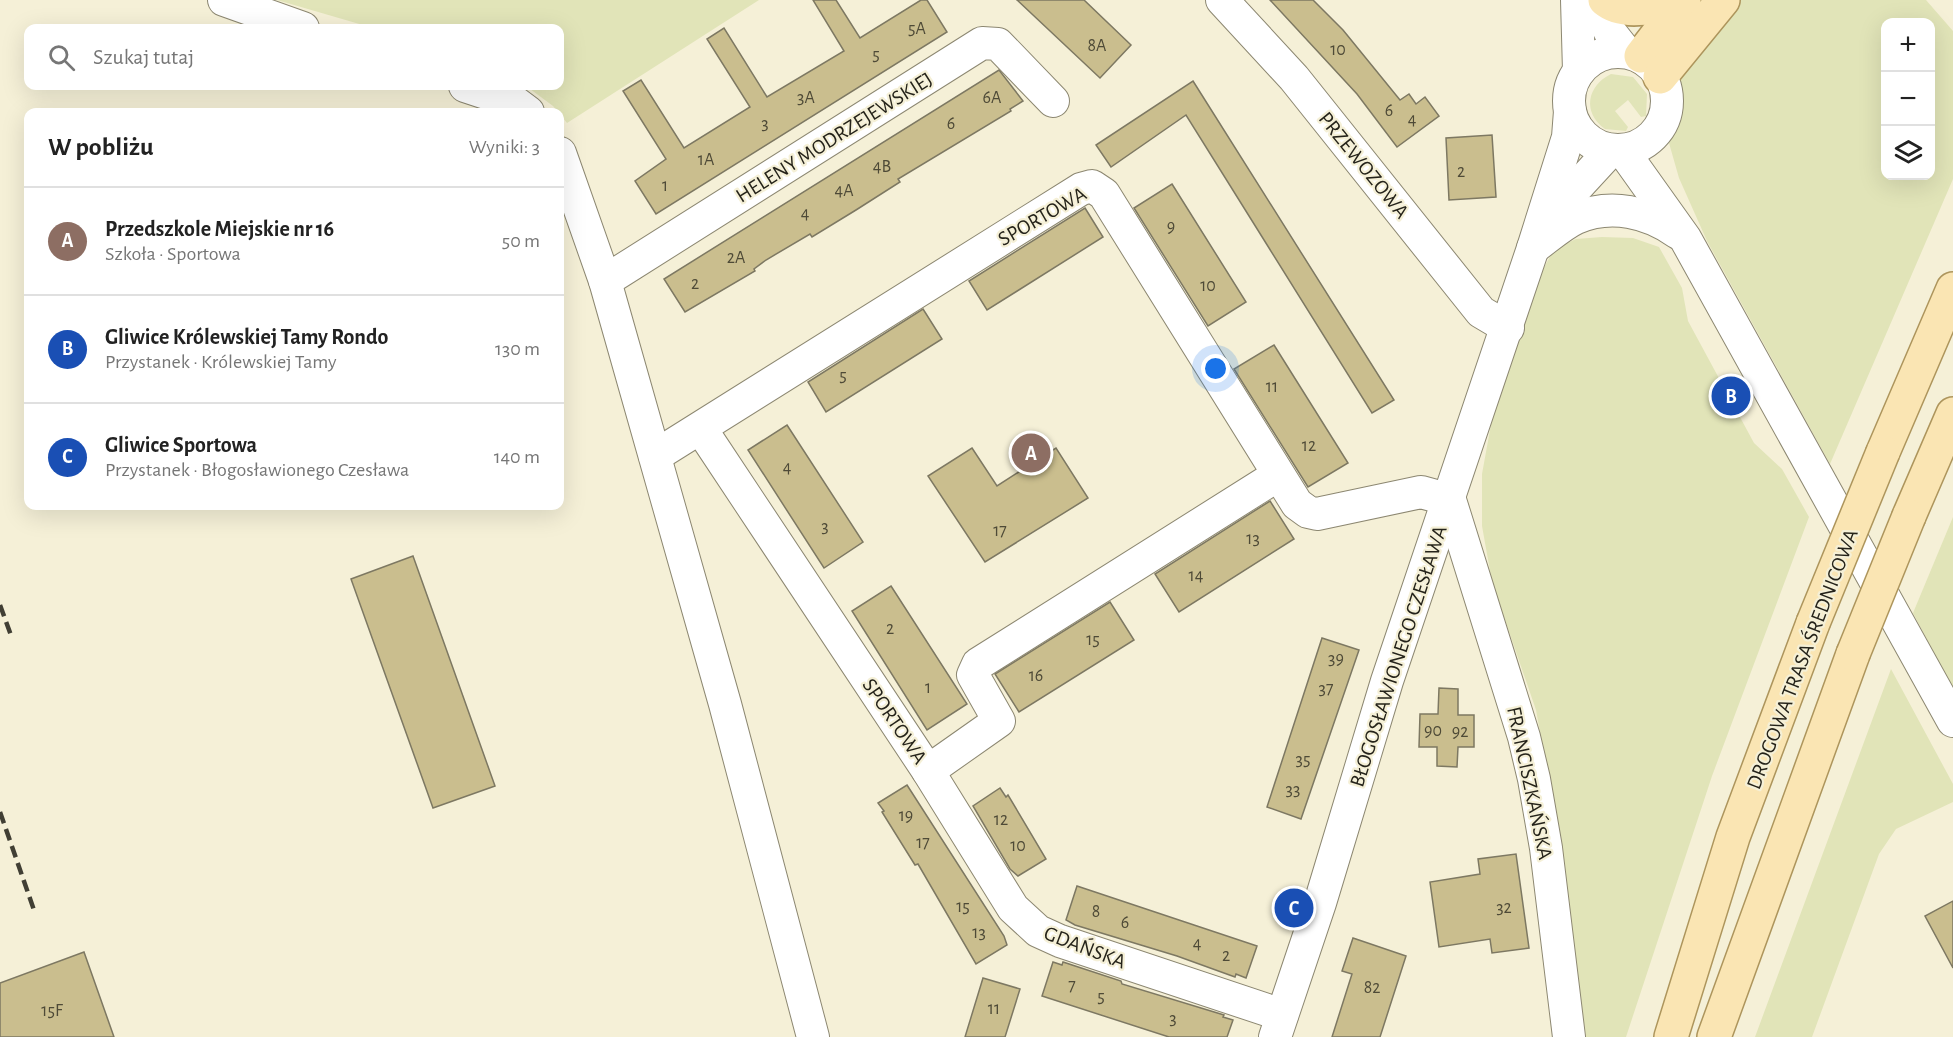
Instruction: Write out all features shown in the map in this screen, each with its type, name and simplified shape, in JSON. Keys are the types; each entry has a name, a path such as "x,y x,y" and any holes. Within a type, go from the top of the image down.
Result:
{"main road":[{"path":"1605,0 1630,8 1657,8 1679,0"},
{"path":"1642,61 1684,0"},
{"path":"1642,61 1723,0"},
{"name":"DROGOWA TRASA ŚREDNICOWA","path":"1671,1037 1733,837 1813,623 1951,290"},
{"path":"1714,1037 1853,654 1953,414"}],"street":[{"path":"224,0 292,24"},
{"name":"PRZEWOZOWA","path":"1222,0 1294,78 1481,312 1508,328"},
{"path":"1577,0 1578,71 1571,89 1570,111 1577,129 1587,141 1617,150 1640,145 1656,132 1666,114 1666,96 1642,61 1610,32 1594,0"},
{"name":"HELENY MODRZEJEWSKIEJ","path":"605,281 982,44 998,44 1053,101"},
{"path":"1578,71 1597,57 1642,61"},
{"path":"477,90 516,103 523,108"},
{"name":"BŁOGOSŁAWIONEGO CZESŁAWA","path":"1278,1026 1320,903 1387,681 1508,328 1568,137 1570,111"},
{"path":"1656,132 1658,157 1685,238"},
{"path":"1617,150 1685,238 1953,721"},
{"name":"BŁOGOSŁAWIONEGO CZESŁAWA","path":"1529,262 1576,188 1617,150"},
{"path":"564,164 605,281 656,456 813,1037"},
{"name":"SPORTOWA","path":"656,456 1041,214 1092,186 1104,194 1297,504 1308,512 1317,514 1421,492 1450,500"},
{"path":"1529,262 1575,218 1611,210 1645,214 1666,224 1685,238"},
{"name":"SPORTOWA","path":"701,429 928,771 999,721 973,675 978,664 1278,475"},
{"name":"FRANCISZKAŃSKA","path":"1450,500 1524,736 1534,780 1548,859 1569,1037"},
{"name":"GDAŃSKA","path":"928,771 1013,908 1038,931 1278,1026"}],"green space":[{"path":"277,0 759,0 567,123 564,119 564,108 555,108 531,90 564,90 564,24 359,24"},
{"path":"1740,0 1926,0 1953,31 1953,179 1830,464 1707,241 1679,178 1669,143 1675,117 1676,83 1681,67 1705,36"},
{"path":"1611,74 1633,77 1647,94 1646,116 1641,117 1628,100 1615,111 1628,127 1626,131 1605,129 1593,115 1590,107 1592,92 1603,79"},
{"path":"1633,238 1659,247 1682,288 1688,321 1754,443 1782,469 1809,517 1712,776 1626,1037 1586,1037 1559,838 1536,710 1492,582 1482,526 1482,474 1492,419 1540,275 1554,249 1576,239"},
{"path":"1953,517 1953,689 1913,613"},
{"path":"1891,669 1953,784 1953,802 1896,829 1879,854 1812,1037 1755,1037"}],"building":[{"path":"813,0 836,0 860,38 921,0 927,0 947,32 656,214 635,181 666,159 623,91 641,80 684,148 750,107 707,39 724,28 767,97 844,51"},
{"path":"1017,0 1084,0 1131,45 1100,78"},
{"path":"1270,0 1313,0 1343,30 1400,100 1409,94 1416,104 1425,97 1439,116 1397,147 1357,94"},
{"path":"999,70 1023,101 1010,109 1011,111 898,179 900,182 856,210 812,237 810,234 766,260 754,269 755,271 685,312 664,279"},
{"path":"1193,81 1394,400 1372,413 1186,115 1111,167 1096,145"},
{"path":"1492,135 1496,197 1449,200 1446,138"},
{"path":"1172,184 1246,302 1208,326 1134,208"},
{"path":"1085,208 1103,237 987,310 969,281"},
{"path":"923,309 942,339 826,412 808,382"},
{"path":"1274,345 1348,463 1308,487 1234,369"},
{"path":"787,425 863,542 824,568 748,450"},
{"path":"972,448 997,486 1056,448 1088,498 985,562 928,476"},
{"path":"1270,501 1294,539 1179,612 1155,574"},
{"path":"413,556 495,786 433,808 351,579"},
{"path":"891,586 967,704 927,730 852,611"},
{"path":"1110,602 1134,640 1019,712 995,674"},
{"path":"1322,638 1359,650 1301,819 1267,807"},
{"path":"1439,688 1458,689 1458,715 1474,715 1474,747 1458,747 1457,767 1437,766 1437,747 1419,747 1420,714 1438,714"},
{"path":"907,785 1004,936 1007,945 976,964 918,864 915,865 878,803"},
{"path":"1000,788 1006,797 1008,795 1046,859 1018,876 1010,869 973,806"},
{"path":"1516,854 1529,948 1492,953 1490,939 1439,947 1430,882 1480,874 1478,859"},
{"path":"1077,886 1257,946 1246,978 1236,974 1235,977 1177,956 1075,925 1066,920"},
{"path":"1953,901 1953,968 1925,916"},
{"path":"1353,938 1406,956 1380,1037 1332,1037 1352,974 1342,971"},
{"path":"84,952 114,1037 0,1037 0,983"},
{"path":"1053,962 1062,965 1063,962 1121,981 1122,984 1224,1015 1223,1017 1233,1020 1227,1037 1169,1037 1042,996"},
{"path":"983,978 1020,989 1005,1037 965,1037"}],"railway":[{"path":"0,605 12,638"},
{"path":"0,812 35,913"}],"place":[{"name":"Gliwice Królewskiej Tamy Rondo","path":"1731,396"},
{"name":"Przedszkole Miejskie nr 16","path":"1031,453"},
{"name":"Gliwice Sportowa","path":"1294,908"}]}
